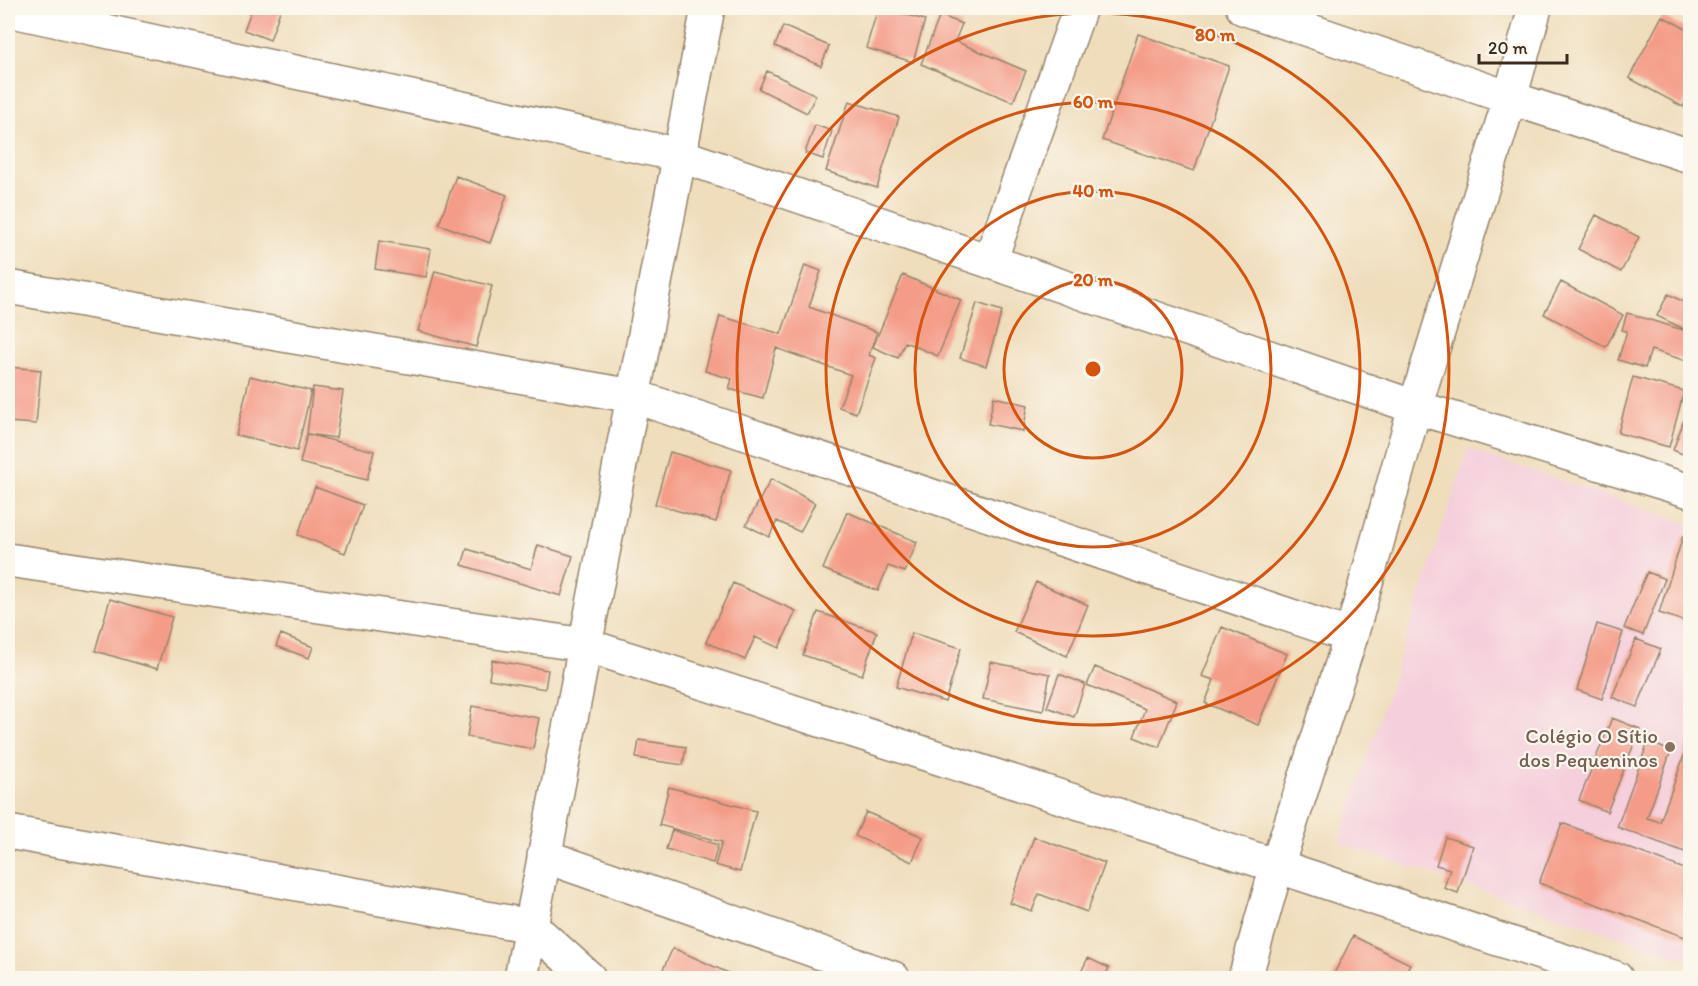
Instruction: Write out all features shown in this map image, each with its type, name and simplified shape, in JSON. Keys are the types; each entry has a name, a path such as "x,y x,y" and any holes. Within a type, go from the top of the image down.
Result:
{"street":[{"path":"521,978 708,8"},
{"path":"990,261 1080,8"},
{"path":"1243,8 1690,156"},
{"path":"1245,978 1277,866 1351,636 1416,407 1535,8"},
{"path":"8,10 679,155 1416,407 1690,491"},
{"path":"8,287 633,396 1351,636"},
{"path":"8,560 585,645 1277,866 1616,978"},
{"path":"8,832 531,926 589,978"},
{"path":"543,856 893,978"}],"shaded area":[{"path":"1468,449 1690,524 1690,960 1339,843"}],"building":[{"path":"252,8 281,8 270,40 244,30"},
{"path":"878,8 925,20 913,62 866,48"},
{"path":"940,15 962,24 955,41 1026,71 1013,102 921,64"},
{"path":"1662,16 1690,31 1690,92 1683,107 1629,78"},
{"path":"783,26 829,46 821,66 775,46"},
{"path":"1138,34 1229,66 1194,171 1102,140"},
{"path":"767,71 816,95 807,113 759,89"},
{"path":"849,101 899,117 877,188 826,171"},
{"path":"815,125 832,131 823,159 805,153"},
{"path":"456,176 507,195 490,243 439,224"},
{"path":"1596,215 1639,237 1621,272 1578,249"},
{"path":"379,241 431,249 426,277 375,269"},
{"path":"805,265 821,271 809,307 877,332 869,355 876,358 856,413 839,407 851,375 776,348 763,398 729,389 732,379 705,371 720,316 781,334"},
{"path":"435,271 492,286 476,347 418,331"},
{"path":"903,275 961,300 938,356 905,342 898,358 873,347"},
{"path":"1561,282 1623,315 1606,347 1544,314"},
{"path":"1668,294 1690,305 1690,332 1657,316"},
{"path":"977,303 1002,311 986,366 960,358"},
{"path":"1627,313 1690,332 1690,362 1651,350 1645,368 1618,360 1627,331 1622,330"},
{"path":"8,367 41,370 36,424 8,422"},
{"path":"250,376 311,391 297,451 236,435"},
{"path":"1633,377 1684,391 1669,447 1618,433"},
{"path":"313,387 343,391 336,438 307,434"},
{"path":"994,397 1028,405 1023,431 988,424"},
{"path":"1690,403 1690,457 1673,450"},
{"path":"307,434 374,451 367,480 300,463"},
{"path":"670,452 731,470 716,522 655,504"},
{"path":"771,479 815,503 800,532 777,521 769,537 746,525"},
{"path":"315,487 363,505 345,553 298,535"},
{"path":"847,512 917,542 905,572 888,566 878,591 823,569"},
{"path":"1683,536 1690,539 1690,623 1659,613"},
{"path":"538,545 573,556 561,596 462,565 467,549 531,569"},
{"path":"1647,572 1665,579 1643,635 1624,628"},
{"path":"1036,582 1088,605 1067,656 1014,632"},
{"path":"733,583 796,611 779,648 755,637 745,660 706,642"},
{"path":"110,599 172,617 157,669 95,651"},
{"path":"818,612 877,632 862,675 803,655"},
{"path":"1597,624 1623,632 1602,699 1577,690"},
{"path":"1222,627 1287,654 1258,725 1205,703 1214,680 1202,676"},
{"path":"912,633 961,648 945,702 896,687"},
{"path":"281,634 313,647 309,658 276,646"},
{"path":"1636,639 1661,649 1637,707 1612,697"},
{"path":"492,660 548,670 545,689 489,679"},
{"path":"991,662 1050,674 1043,711 983,699"},
{"path":"1095,667 1177,701 1159,747 1134,737 1145,709 1087,685"},
{"path":"1059,674 1085,684 1074,717 1047,707"},
{"path":"472,706 539,718 533,749 467,737"},
{"path":"1612,718 1640,729 1607,812 1579,800"},
{"path":"1690,739 1690,854 1617,827 1648,742 1671,751 1647,818 1660,822"},
{"path":"639,740 686,747 683,765 636,758"},
{"path":"669,787 756,811 740,872 715,865 722,842 659,825"},
{"path":"866,812 923,837 912,862 855,836"},
{"path":"1562,823 1690,871 1690,939 1539,883"},
{"path":"672,830 718,845 713,863 666,849"},
{"path":"1034,837 1105,863 1087,912 1039,894 1032,911 1010,903"},
{"path":"1445,837 1473,846 1458,893 1444,888 1450,869 1436,865"},
{"path":"1353,936 1410,964 1403,978 1332,978"},
{"path":"673,948 733,975 731,978 659,978"},
{"path":"1088,958 1109,968 1104,978 1078,978"}],"place":[{"name":"Colégio O Sítio dos Pequeninos","path":"1670,747"}]}
